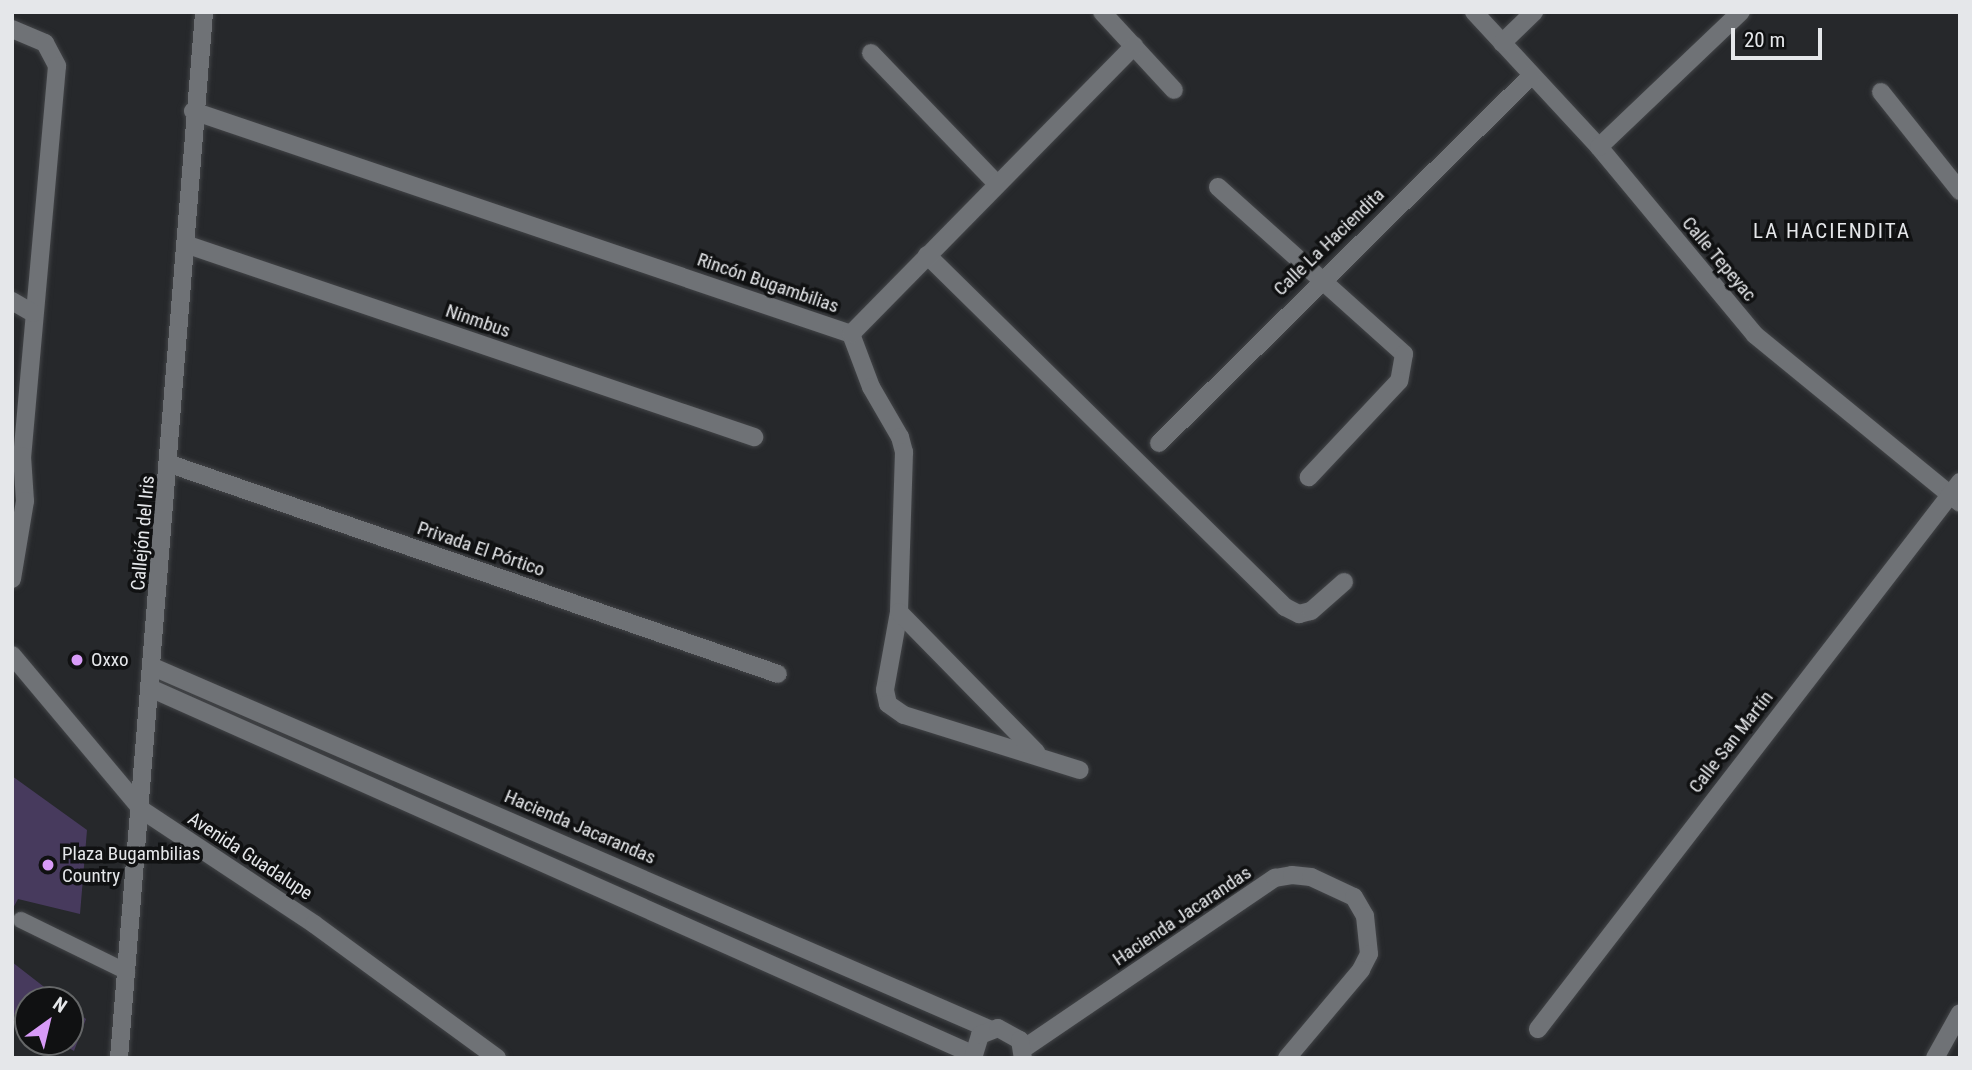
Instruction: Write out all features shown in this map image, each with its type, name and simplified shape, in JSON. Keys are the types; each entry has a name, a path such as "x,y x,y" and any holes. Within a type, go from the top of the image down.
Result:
{"street":[{"name":"Callejón del Iris","path":"119,1058 188,245 193,111 204,12"},
{"path":"1102,12 1174,90"},
{"name":"Calle Tepeyac","path":"1474,12 1599,147 1755,335 1956,493"},
{"path":"1502,43 1534,12"},
{"path":"1599,147 1741,12"},
{"path":"12,29 45,43 57,66 17,462 25,501 12,579"},
{"path":"851,334 1133,46"},
{"path":"871,53 997,184"},
{"name":"Calle La Haciendita","path":"1159,443 1320,280 1532,75"},
{"path":"1881,92 1960,191"},
{"name":"Rincón Bugambilias","path":"193,111 851,334 871,387 900,437 904,452 898,612 885,690 888,704 904,715 1038,753 1080,770"},
{"path":"1219,187 1397,346 1406,362 1399,381 1309,477"},
{"name":"Ninmbus","path":"188,245 754,437"},
{"path":"927,255 1284,607 1299,614 1311,611 1344,582"},
{"path":"12,300 33,313"},
{"name":"Privada El Pórtico","path":"170,464 778,674"},
{"name":"Calle San Martín","path":"1538,1029 1956,493"},
{"path":"898,612 1038,753"},
{"name":"Avenida Guadalupe","path":"12,655 142,810 325,932 497,1058"},
{"name":"Hacienda Jacarandas","path":"153,667 744,920 989,1029 1006,1030 1023,1053 1275,878 1292,875 1311,877 1354,897 1365,916 1369,954 1361,970 1287,1058"},
{"path":"150,688 734,947 972,1056 974,1044 989,1029"},
{"path":"249,730 256,709"},
{"path":"734,947 744,920"},
{"path":"1935,1058 1960,1013"}],"lane":[{"path":"21,920 127,972"}],"building":[{"name":"Plaza Bugambilias Country","path":"12,776 87,830 80,914 18,899 12,910"},
{"path":"12,962 43,986 14,986 14,1014"}],"place":[{"name":"Oxxo","path":"77,660"},
{"name":"Plaza Bugambilias Country","path":"48,865"}],"district":[{"name":"LA HACIENDITA","path":"1832,231"}]}
